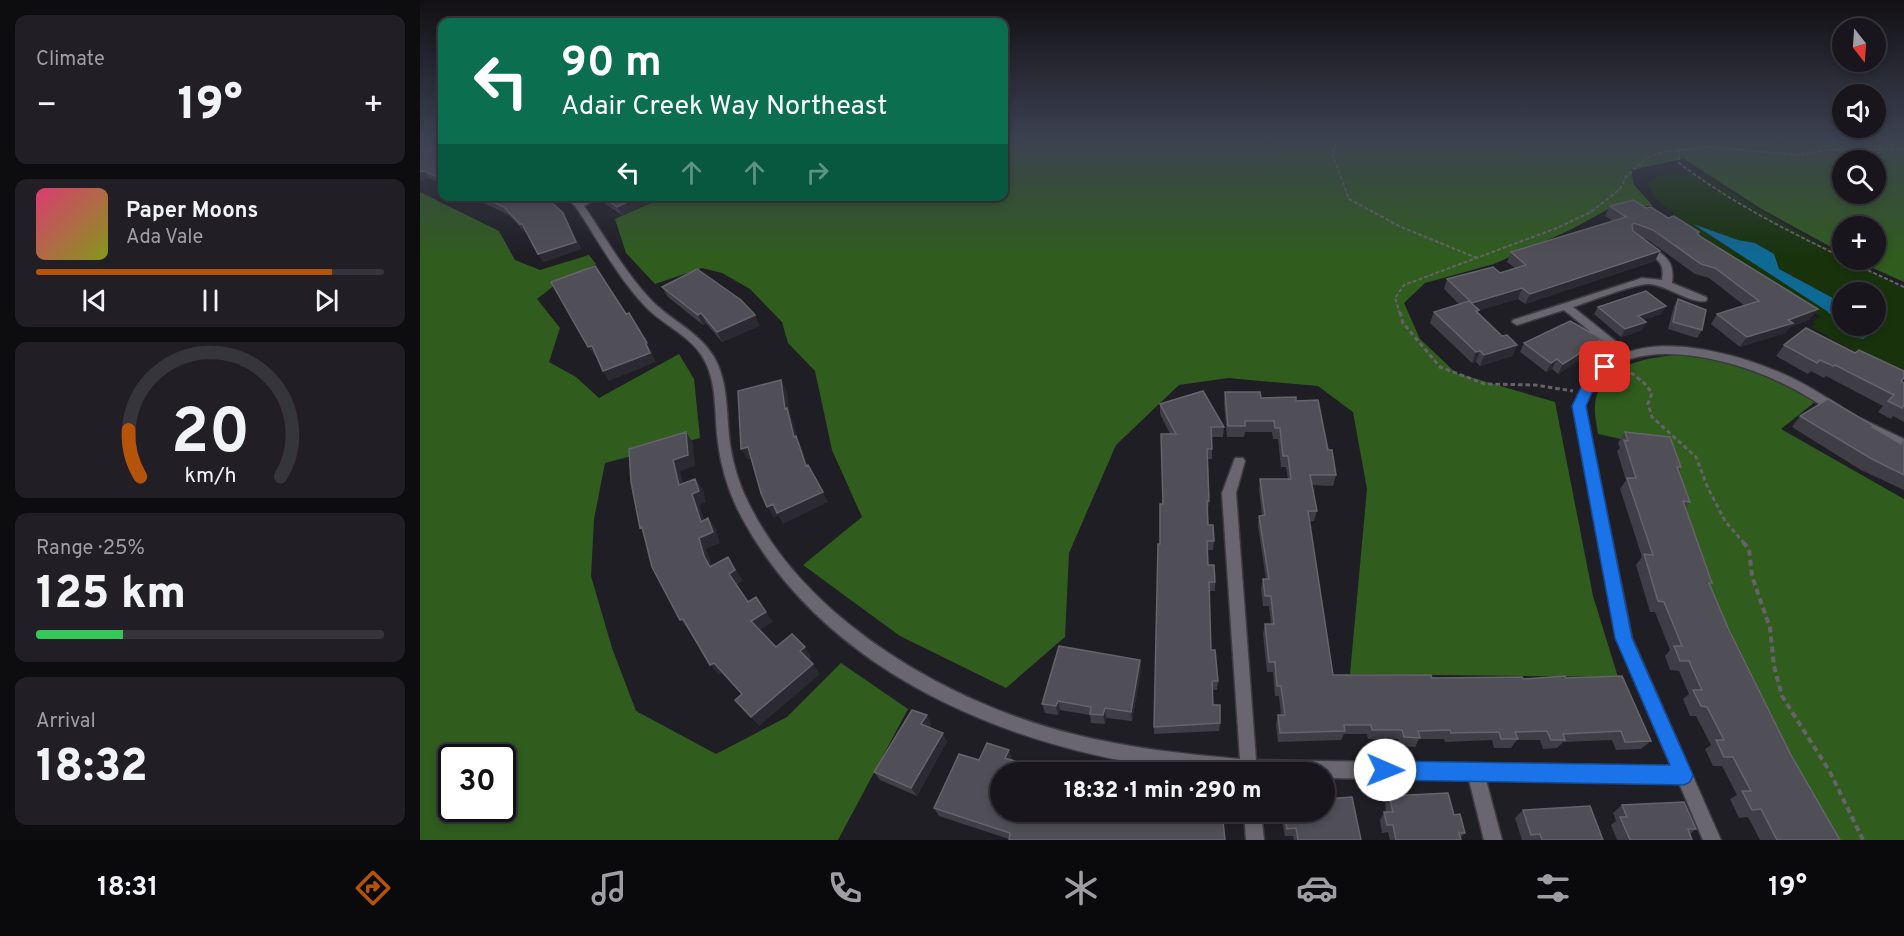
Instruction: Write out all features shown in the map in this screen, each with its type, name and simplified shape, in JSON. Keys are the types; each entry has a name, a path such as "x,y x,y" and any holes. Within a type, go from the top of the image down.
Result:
{"street":[{"path":"574,201 649,304 698,341 710,359 717,380 724,444 731,477 750,520 794,582 861,644 904,673 942,694 992,716 1081,745 1190,762"},
{"path":"1632,237 1664,259 1669,269 1667,284"},
{"path":"1517,322 1646,280 1667,284 1702,299"},
{"path":"1565,306 1621,358"},
{"path":"1712,840 1624,638 1579,406 1594,374 1621,358 1664,350 1720,356 1782,378 1904,444"},
{"path":"1239,461 1229,493 1248,762"},
{"path":"1335,771 1684,775"},
{"path":"1475,772 1493,840"},
{"path":"1254,822 1255,840"}],"path":[{"path":"1341,176 1349,199 1401,227 1477,258"},
{"path":"1575,387 1572,392 1535,386 1485,384 1440,367 1403,323 1395,298 1404,285 1591,213 1620,189 1627,176"},
{"path":"1697,176 1796,235 1832,252"},
{"path":"1864,270 1904,287"},
{"path":"1621,358 1652,393 1648,405 1652,417 1696,457 1707,486 1725,521 1749,549 1752,576 1770,628 1774,666 1782,696 1830,772 1863,840"}],"green space":[{"path":"1008,176 1632,176 1634,185 1653,206 1612,207 1572,229 1494,264 1425,283 1404,303 1420,339 1456,373 1555,402 1593,596 1618,677 1350,674 1367,489 1353,412 1318,386 1228,378 1179,385 1116,445 1069,553 1065,637 1006,688 900,636 803,565 862,517 832,450 815,371 788,343 782,322 750,289 722,273 702,268 655,284 626,253 615,219 655,201 1008,201"},
{"path":"1658,176 1704,176 1832,250 1832,270 1868,270 1904,289 1904,376 1896,374 1811,327 1816,324 1812,322 1821,317 1687,229 1685,223 1654,197 1648,183"},
{"path":"1711,176 1832,176 1832,204 1886,204 1886,176 1904,176 1904,282 1877,270 1886,270 1886,216 1832,216 1832,248 1760,208"},
{"path":"420,192 499,231 515,260 540,270 589,255 596,264 560,281 537,299 560,328 549,362 576,377 599,398 679,354 694,379 700,438 605,463 594,519 591,576 612,648 636,711 716,754 787,717 841,663 908,709 838,840 420,840"},
{"path":"1675,355 1696,357 1748,370 1815,402 1781,429 1904,499 1904,840 1830,840 1746,684 1701,564 1671,450 1598,434 1595,406 1598,392 1604,382 1613,373 1637,362"}],"water":[{"path":"1693,224 1738,240 1755,243 1774,254 1779,269 1832,298 1832,316"},
{"path":"1851,336 1865,336 1863,339"}],"building":[{"path":"1633,200 1646,208 1651,207 1668,218 1674,216 1699,232 1697,233 1701,237 1818,309 1788,320 1793,323 1747,337 1717,314 1759,301 1715,268 1701,264 1653,230 1634,223 1633,231 1660,251 1530,294 1522,288 1472,303 1447,279 1493,267 1500,273 1526,265 1511,252 1626,217 1610,206"},
{"path":"491,201 550,201 563,213 576,242 538,254 522,224 504,207"},
{"path":"609,201 630,201 617,207"},
{"path":"595,266 626,314 629,313 647,343 650,353 603,371 592,346 588,347 551,282"},
{"path":"697,269 741,300 755,315 717,332 701,313 698,315 662,287"},
{"path":"1646,291 1666,306 1638,316 1646,322 1625,329 1598,307"},
{"path":"1678,299 1706,310 1702,330 1673,322"},
{"path":"1469,301 1502,336 1507,335 1517,345 1484,355 1480,351 1476,352 1434,312"},
{"path":"1570,321 1602,339 1563,364 1557,359 1551,363 1524,343"},
{"path":"1806,328 1855,353 1859,350 1904,371 1904,378 1901,381 1904,383 1902,408 1888,401 1894,395 1835,365 1820,360 1817,363 1784,345"},
{"path":"781,380 785,409 787,408 794,437 796,436 806,466 808,465 823,492 777,513 773,504 767,507 748,447 741,449 738,391"},
{"path":"1203,391 1224,427 1211,427 1212,449 1207,449 1208,525 1213,525 1214,541 1207,541 1208,565 1214,565 1215,582 1209,582 1211,650 1215,650 1218,681 1212,681 1213,705 1220,705 1220,723 1154,727 1158,544 1160,544 1160,504 1163,504 1161,434 1176,434 1160,404"},
{"path":"1225,392 1260,392 1261,398 1296,397 1296,401 1318,400 1328,450 1332,450 1336,475 1310,475 1317,511 1308,511 1333,675 1431,675 1432,678 1522,677 1523,679 1622,676 1651,741 1625,742 1621,731 1563,734 1565,740 1551,740 1547,731 1515,732 1518,739 1501,739 1499,732 1418,731 1420,738 1404,737 1402,730 1372,730 1371,725 1344,725 1345,731 1280,733 1278,715 1285,715 1281,686 1277,686 1275,662 1269,662 1265,624 1274,624 1271,596 1265,596 1263,579 1269,579 1259,516 1265,515 1260,479 1291,479 1288,456 1283,456 1280,428 1275,428 1274,421 1245,421 1245,426 1228,426"},
{"path":"1828,399 1901,444 1904,441 1904,475 1872,459 1800,416"},
{"path":"686,432 688,455 673,460 679,485 695,479 699,491 692,494 701,522 708,518 713,532 699,538 710,567 728,557 735,570 729,574 748,602 756,597 766,612 751,621 776,647 792,634 805,647 800,651 813,664 751,717 735,700 742,694 714,663 710,665 683,619 680,620 652,567 642,527 640,528 631,482 629,449"},
{"path":"1625,432 1670,437 1681,467 1677,467 1690,502 1683,501 1712,583 1709,583 1728,628 1791,755 1840,840 1777,840 1761,809 1752,810 1742,791 1751,791 1733,757 1724,757 1716,740 1724,740 1707,707 1701,706 1693,690 1702,690 1689,661 1680,661 1674,646 1682,646 1664,602 1658,601 1644,554 1653,555 1627,478 1636,478 1624,440 1628,441"},
{"path":"1059,646 1140,660 1131,712 1105,708 1103,715 1090,714 1091,707 1058,701 1056,706 1042,704"},
{"path":"912,710 927,715 921,724 943,733 911,788 874,772"},
{"path":"987,743 1009,750 1005,758 1018,762 990,762 990,822 1223,822 1225,840 1009,840 1010,833 934,808 959,754 979,760"},
{"path":"1448,793 1454,815 1460,814 1465,833 1459,833 1461,840 1396,840 1393,825 1387,825 1384,812 1393,812 1389,796"},
{"path":"1352,797 1361,840 1298,840 1296,828 1287,829 1286,822 1335,822 1335,798"},
{"path":"1684,802 1696,829 1688,829 1692,840 1630,840 1620,817 1627,817 1622,805"},
{"path":"1590,806 1603,840 1542,840 1540,834 1531,835 1523,810"}],"route":[{"path":"1385,770 1684,775 1624,638 1592,476 1579,406 1594,374 1605,367"}]}
